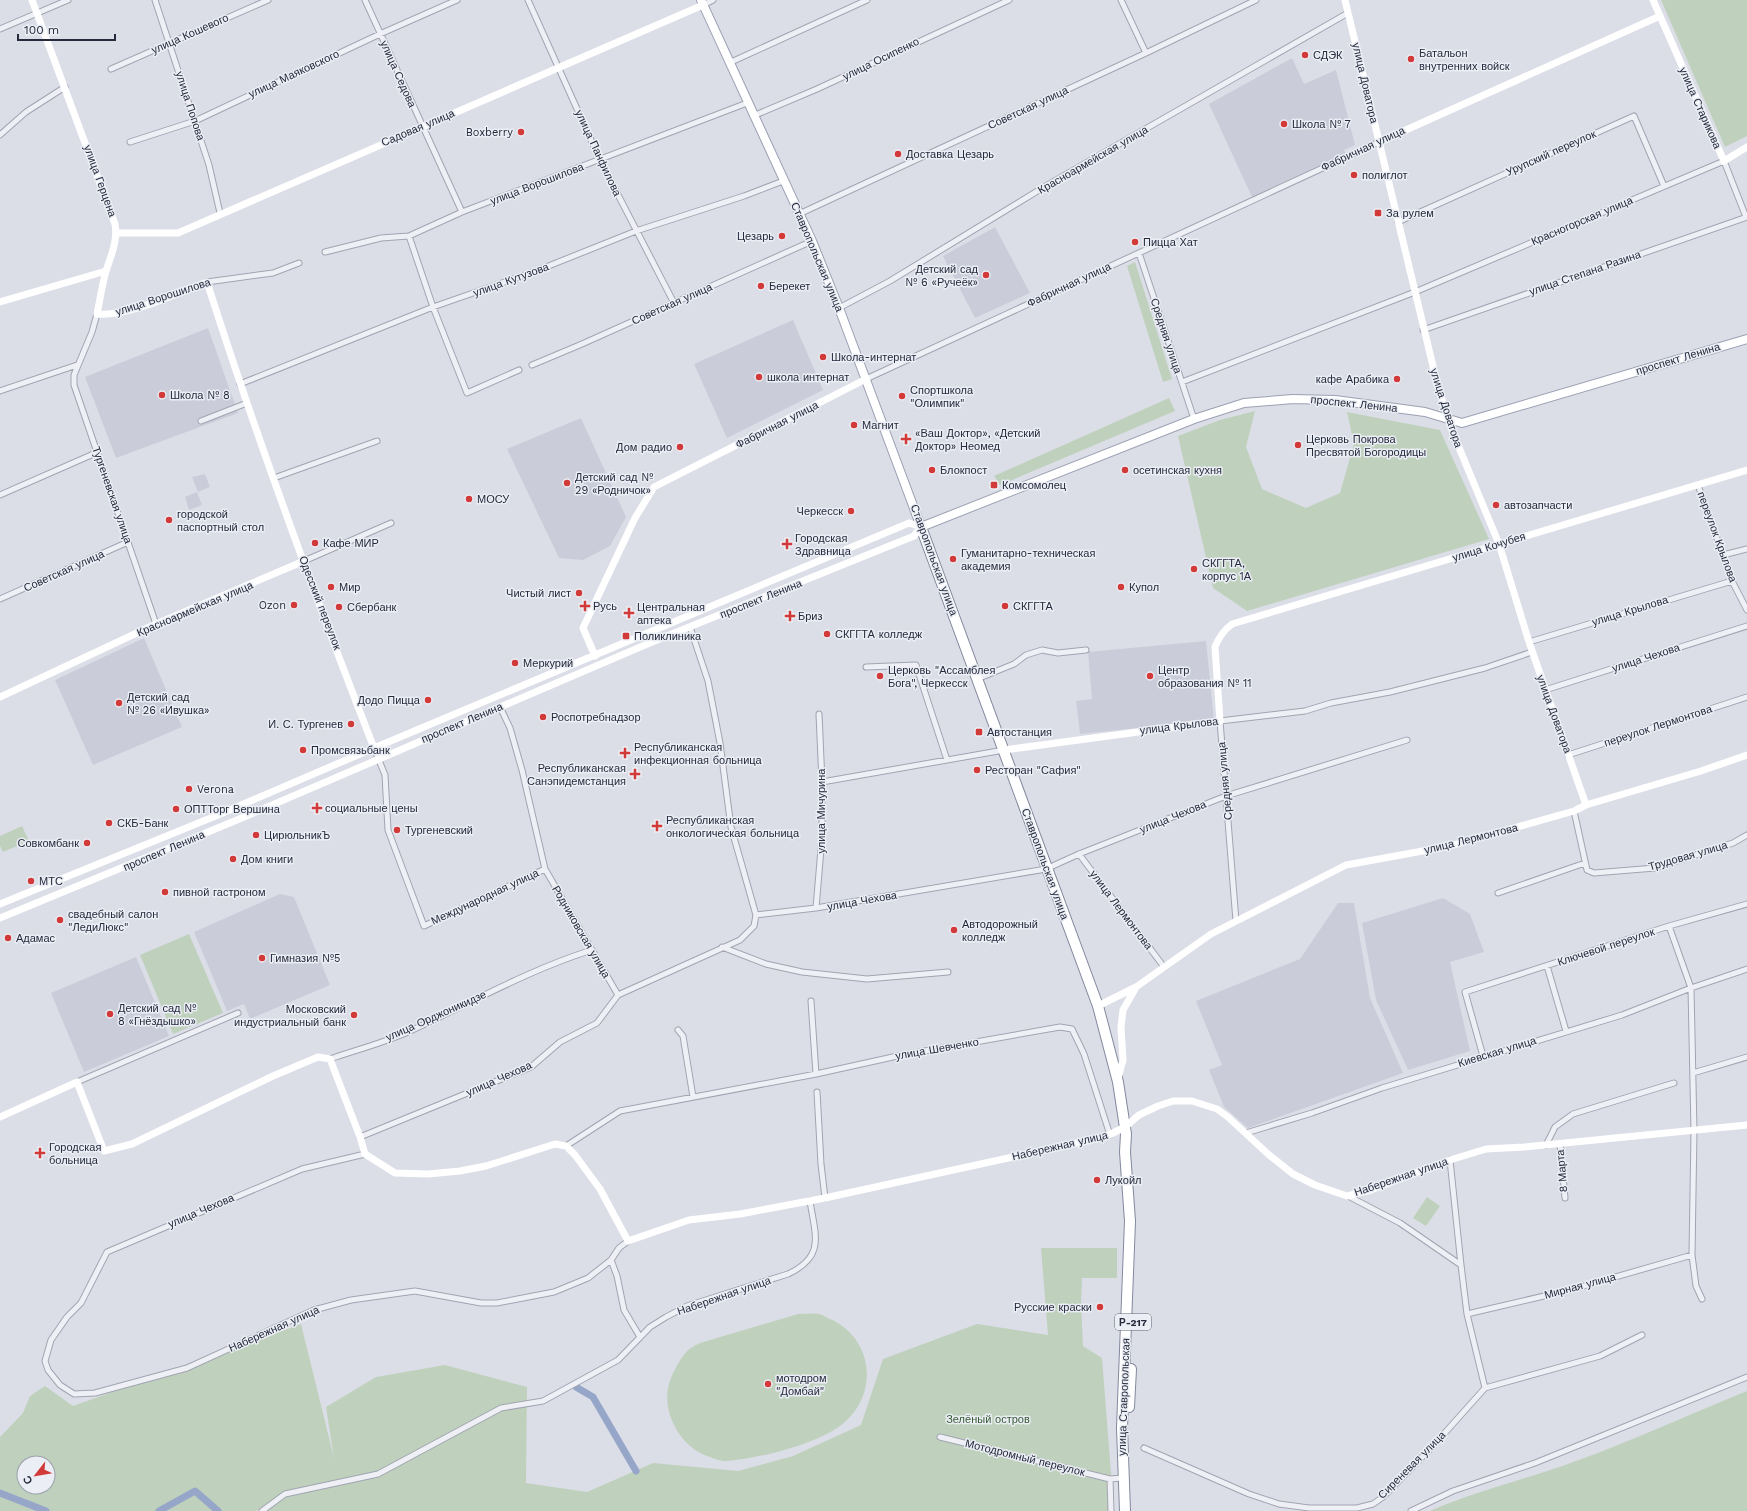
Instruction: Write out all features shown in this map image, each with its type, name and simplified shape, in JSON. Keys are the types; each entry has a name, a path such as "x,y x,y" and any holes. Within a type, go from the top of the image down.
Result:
{"highway":[{"name":"Ставропольская улица","path":"921,527 1004,750 1046,869 1098,1006 1118,1082 1126,1131"},
{"name":"улица Ставропольская","path":"1125,1511 1122,1478 1122,1428 1130,1221 1125,1152 1126,1131"},
{"name":"улица Ставропольская","path":"1126,1131 1131,1151 1136,1221 1128,1428 1132,1511"}],"main road":[{"name":"Ставропольская улица","path":"702,2 747,103 812,241 839,308 921,527"},
{"name":"проспект Ленина","path":"921,527 1224,408 1263,400 1335,400 1425,412 1462,423 1747,339"}],"street":[{"name":"улица Герцена","path":"32,0 110,207 117,233 106,271 97,314 86,348 77,365"},
{"path":"0,29 68,0"},
{"name":"улица Попова","path":"155,0 209,165 220,213"},
{"name":"улица Кошевого","path":"111,69 268,0"},
{"name":"улица Седова","path":"365,0 462,212"},
{"name":"улица Маяковского","path":"130,142 195,121 380,34 457,0"},
{"name":"улица Панфилова","path":"528,0 600,160 674,303"},
{"name":"Садовая улица","path":"117,233 178,233 220,213 422,127 702,2 713,0"},
{"path":"729,63 867,0"},
{"name":"улица Осипенко","path":"753,116 817,90 1009,0"},
{"path":"1121,0 1146,53"},
{"name":"Советская улица","path":"799,214 1146,53 1256,0"},
{"name":"улица Доватора","path":"1345,0 1423,330 1448,419 1499,544 1532,652 1586,805"},
{"name":"улица Старикова","path":"1653,0 1747,217"},
{"name":"Красноармейская улица","path":"839,308 890,281 1044,187 1348,13"},
{"name":"Фабричная улица","path":"595,656 583,628 634,518 654,487 866,379 1379,142 1660,16"},
{"path":"0,134 26,112 65,87"},
{"name":"улица Ворошилова","path":"325,252 381,238 409,236 462,212 747,103"},
{"name":"Урупский переулок","path":"1398,222 1634,116 1664,186"},
{"name":"Красногорская улица","path":"1415,292 1724,161 1747,147"},
{"name":"улица Кутузова","path":"240,384 433,307 536,271 636,231 744,196 783,181"},
{"name":"улица Степана Разина","path":"1423,330 1747,217"},
{"path":"409,236 433,307 467,392 519,370"},
{"name":"Советская улица","path":"532,365 812,241"},
{"name":"Средняя улица","path":"1139,253 1194,419"},
{"name":"улица Ворошилова","path":"97,314 115,314 157,301 207,282 273,273 298,263"},
{"path":"0,302 106,271"},
{"name":"Одесский переулок","path":"207,282 240,384 304,561 385,775 388,830 424,926"},
{"path":"1182,382 1415,292"},
{"path":"0,391 77,365"},
{"name":"Тургеневская улица","path":"77,365 74,375 74,385 156,624"},
{"path":"201,420 247,403"},
{"path":"274,478 377,441"},
{"path":"0,495 98,452"},
{"name":"улица Кочубея","path":"1232,624 1747,470"},
{"name":"переулок Крылова","path":"1698,485 1732,581 1747,610"},
{"name":"Красноармейская улица","path":"0,697 156,624 391,523"},
{"name":"проспект Ленина","path":"0,904 212,818 374,748 909,523 921,527 914,536 690,627 379,758 237,820 0,918"},
{"name":"Советская улица","path":"0,599 128,542"},
{"path":"1723,555 1747,549"},
{"name":"улица Крылова","path":"1529,642 1732,581"},
{"name":"Средняя улица","path":"1232,624 1224,630 1218,638 1215,647 1236,920"},
{"name":"улица Чехова","path":"1545,690 1747,626"},
{"path":"690,627 708,681 720,743 731,827 756,915"},
{"path":"977,679 1014,664 1026,655 1042,650 1058,653 1086,650"},
{"name":"улица Крылова","path":"822,782 1004,750 1305,711 1331,703 1390,692 1485,668 1532,652"},
{"path":"866,667 916,665 947,760"},
{"name":"переулок Лермонтова","path":"1568,755 1747,697"},
{"name":"Родниковская улица","path":"500,707 510,728 522,770 545,869 618,995"},
{"name":"улица Мичурина","path":"816,908 822,837 822,782 819,714"},
{"name":"улица Чехова","path":"360,1136 531,1067 560,1042 597,1023 618,995 740,940 754,926 756,915 816,908 1046,869 1079,854 1226,796 1407,740"},
{"name":"улица Лермонтова","path":"1098,1006 1136,987 1197,942 1236,920 1346,865 1450,846 1574,811 1586,805 1701,771 1747,755"},
{"path":"1498,893 1586,863 1574,811"},
{"name":"Трудовая улица","path":"1586,863 1587,870 1594,873 1655,868 1733,842 1747,835"},
{"name":"улица Лермонтова","path":"1079,854 1164,966"},
{"name":"Международная улица","path":"424,926 545,869"},
{"name":"Ключевой переулок","path":"1483,1056 1465,992 1669,926 1747,904"},
{"path":"1669,926 1691,988 1694,1131 1692,1255 1696,1286 1702,1299"},
{"path":"722,948 766,964 816,973 867,979 948,972"},
{"name":"улица Орджоникидзе","path":"77,1082 104,1151 132,1144 273,1076 318,1057 330,1059 406,1032 493,991 574,956 592,950"},
{"path":"1547,966 1566,1031"},
{"name":"Киевская улица","path":"1246,1133 1312,1114 1382,1088 1483,1056 1622,1015 1691,988 1747,969"},
{"name":"улица Лермонтова","path":"1118,1082 1122,1060 1121,1027 1123,1010 1136,987"},
{"path":"810,1001 816,1074"},
{"path":"0,1117 77,1082 238,1013"},
{"name":"улица Шевченко","path":"566,1146 620,1111 816,1074 902,1055 1060,1027 1072,1029 1084,1054 1110,1135"},
{"path":"678,1030 683,1036 693,1097"},
{"path":"1693,1073 1747,1057"},
{"path":"330,1059 360,1136 365,1154 395,1173 428,1174 460,1171 486,1166 555,1144 566,1146 575,1155 600,1189 628,1241"},
{"path":"1546,1145 1555,1127 1573,1114 1674,1083"},
{"path":"817,1092 821,1164 825,1198"},
{"name":"Набережная улица","path":"74,1394 95,1393 187,1368 314,1310 352,1300 415,1291 481,1303 497,1303 554,1292 588,1278 611,1260 619,1248 628,1241 689,1220 740,1214 825,1198 1110,1135 1126,1131 1140,1115 1158,1106 1184,1100 1217,1109 1292,1174 1315,1185 1347,1196 1372,1190 1450,1160 1486,1149 1560,1144 1747,1125"},
{"name":"8 Марта","path":"1560,1144 1565,1198"},
{"name":"улица Чехова","path":"74,1394 60,1385 48,1370 45,1361 51,1340 67,1317 81,1303 107,1252 302,1169 365,1154"},
{"path":"1450,1160 1467,1314 1485,1388 1600,1356 1642,1335"},
{"path":"1347,1196 1400,1223 1461,1264"},
{"name":"Набережная улица","path":"262,1511 286,1494 378,1474 501,1408 543,1401 618,1360 650,1327 687,1306 798,1270 809,1260 814,1251 816,1239 810,1201"},
{"name":"Мирная улица","path":"1467,1314 1570,1290 1692,1255"},
{"path":"611,1260 617,1276 624,1310 640,1337"},
{"path":"1412,1511 1453,1491 1535,1464 1747,1377"},
{"name":"Сиреневая улица","path":"1144,1448 1249,1494 1279,1504 1309,1508 1357,1508 1373,1504 1383,1496 1434,1445 1485,1388"},
{"name":"Мотодромный переулок","path":"940,1437 1110,1479 1122,1478"},
{"path":"1110,1479 1111,1511"}],"shaded area":[{"name":"Школа № 7","path":"1292,58 1304,84 1336,70 1355,145 1344,150 1346,154 1252,197 1209,104"},
{"name":"Детский сад № 6 «Ручеёк»","path":"995,227 1030,293 975,318 943,256"},
{"name":"школа интернат","path":"793,320 823,390 727,438 694,364"},
{"name":"Школа № 8","path":"208,328 238,413 116,458 85,377"},
{"name":"Детский сад № 29 «Родничок»","path":"581,418 626,517 610,546 583,560 559,558 507,449"},
{"path":"205,474 210,487 198,492 192,477"},
{"path":"197,492 202,505 189,510 185,497"},
{"name":"Детский сад № 26 «Ивушка»","path":"144,638 182,727 93,765 55,680"},
{"name":"Центр образования № 11","path":"1206,641 1214,720 1080,734 1076,701 1092,699 1088,652"},
{"name":"Гимназия №5","path":"280,894 294,897 330,985 250,1019 244,1004 227,1011 194,932"},
{"path":"1443,898 1470,914 1484,952 1450,962 1470,1051 1408,1070 1376,1000 1362,923"},
{"path":"1338,903 1354,903 1370,998 1403,1073 1248,1128 1224,1107 1209,1070 1222,1065 1196,1001 1300,959"},
{"name":"Детский сад № 8 «Гнёздышко»","path":"136,957 169,1036 84,1072 51,993"}],"green space":[{"path":"1661,0 1747,0 1747,136 1725,147"},
{"path":"1135,262 1172,379 1163,382 1127,266"},
{"path":"1169,398 1175,411 1000,485 994,476"},
{"path":"1255,411 1246,447 1262,489 1306,508 1340,493 1354,444 1347,412 1440,430 1489,539 1247,611 1213,588 1178,436 1220,420"},
{"path":"22,826 29,841 3,852 0,846 0,836"},
{"path":"189,934 223,1013 173,1034 140,955"},
{"path":"1427,1197 1440,1206 1426,1226 1413,1218"},
{"name":"Зелёный остров","path":"1041,1248 1117,1248 1117,1278 1082,1278 1081,1304 1083,1346 1102,1358 1114,1511 262,1511 277,1500 256,1511 0,1511 0,1437 23,1413 30,1396 45,1386 73,1406 301,1324 334,1458 326,1407 376,1377 445,1365 527,1387 526,1483 587,1492 653,1463 738,1471 793,1456 861,1425 883,1359 977,1324 1048,1335"},
{"name":"мотодром \"Домбай\"","path":"798,1314 819,1314 830,1319 844,1327 862,1350 866,1364 867,1378 864,1393 858,1407 838,1428 824,1435 792,1448 757,1457 725,1461 707,1456 690,1446 676,1429 668,1409 667,1399 668,1388 673,1374 687,1351 700,1343"},
{"path":"1747,1391 1747,1511 1430,1511 1466,1497 1598,1453"}],"waterway":[{"path":"576,1387 593,1397 636,1471"},
{"path":"159,1511 195,1491 218,1511"},
{"path":"0,1493 46,1511"}],"place":[{"name":"СДЭК","path":"1305,55"},
{"name":"Батальон внутренних войск","path":"1411,59"},
{"name":"Школа № 7","path":"1284,124"},
{"name":"Boxberry","path":"521,132"},
{"name":"Доставка Цезарь","path":"898,154"},
{"name":"полиглот","path":"1354,175"},
{"name":"За рулем","path":"1378,213"},
{"name":"Цезарь","path":"782,236"},
{"name":"Пицца Хат","path":"1135,242"},
{"name":"Детский сад № 6 «Ручеёк»","path":"986,275"},
{"name":"Берекет","path":"761,286"},
{"name":"Школа-интернат","path":"823,357"},
{"name":"школа интернат","path":"759,377"},
{"name":"кафе Арабика","path":"1397,379"},
{"name":"Школа № 8","path":"162,395"},
{"name":"Спортшкола \"Олимпик\"","path":"902,396"},
{"name":"Магнит","path":"854,425"},
{"name":"«Ваш Доктор», «Детский Доктор» Неомед","path":"906,439"},
{"name":"Церковь Покрова Пресвятой Богородицы","path":"1298,445"},
{"name":"Дом радио","path":"680,447"},
{"name":"Блокпост","path":"932,470"},
{"name":"осетинская кухня","path":"1125,470"},
{"name":"Детский сад № 29 «Родничок»","path":"567,483"},
{"name":"Комсомолец","path":"994,485"},
{"name":"МОСУ","path":"469,499"},
{"name":"автозапчасти","path":"1496,505"},
{"name":"Черкесск","path":"851,511"},
{"name":"городской паспортный стол","path":"169,520"},
{"name":"Кафе МИР","path":"315,543"},
{"name":"Городская Здравница","path":"787,544"},
{"name":"Гуманитарно-техническая академия","path":"953,559"},
{"name":"СКГГТА, корпус 1А","path":"1194,569"},
{"name":"Мир","path":"331,587"},
{"name":"Купол","path":"1121,587"},
{"name":"Чистый лист","path":"579,593"},
{"name":"Ozon","path":"294,605"},
{"name":"Русь","path":"585,606"},
{"name":"СКГГТА","path":"1005,606"},
{"name":"Сбербанк","path":"339,607"},
{"name":"Центральная аптека","path":"629,613"},
{"name":"Бриз","path":"790,616"},
{"name":"СКГГТА колледж","path":"827,634"},
{"name":"Поликлиника","path":"626,636"},
{"name":"Меркурий","path":"515,663"},
{"name":"Церковь \"Ассамблея Бога\", Черкесск","path":"880,676"},
{"name":"Центр образования № 11","path":"1150,676"},
{"name":"Додо Пицца","path":"428,700"},
{"name":"Детский сад № 26 «Ивушка»","path":"119,703"},
{"name":"Роспотребнадзор","path":"543,717"},
{"name":"И. С. Тургенев","path":"351,724"},
{"name":"Автостанция","path":"979,732"},
{"name":"Промсвязьбанк","path":"303,750"},
{"name":"Республиканская инфекционная больница","path":"625,753"},
{"name":"Ресторан \"Сафия\"","path":"977,770"},
{"name":"Республиканская Санэпидемстанция","path":"635,774"},
{"name":"Verona","path":"189,789"},
{"name":"социальные цены","path":"317,808"},
{"name":"ОПТТорг Вершина","path":"176,809"},
{"name":"СКБ-Банк","path":"109,823"},
{"name":"Республиканская онкологическая больница","path":"657,826"},
{"name":"Тургеневский","path":"397,830"},
{"name":"ЦирюльникЪ","path":"256,835"},
{"name":"Совкомбанк","path":"87,843"},
{"name":"Дом книги","path":"233,859"},
{"name":"МТС","path":"31,881"},
{"name":"пивной гастроном","path":"165,892"},
{"name":"свадебный салон \"ЛедиЛюкс\"","path":"60,920"},
{"name":"Автодорожный колледж","path":"954,930"},
{"name":"Адамас","path":"8,938"},
{"name":"Гимназия №5","path":"262,958"},
{"name":"Детский сад № 8 «Гнёздышко»","path":"110,1014"},
{"name":"Московский индустриальный банк","path":"354,1015"},
{"name":"Городская больница","path":"40,1153"},
{"name":"Лукойл","path":"1097,1180"},
{"name":"Русские краски","path":"1100,1307"},
{"name":"мотодром \"Домбай\"","path":"768,1384"}]}
